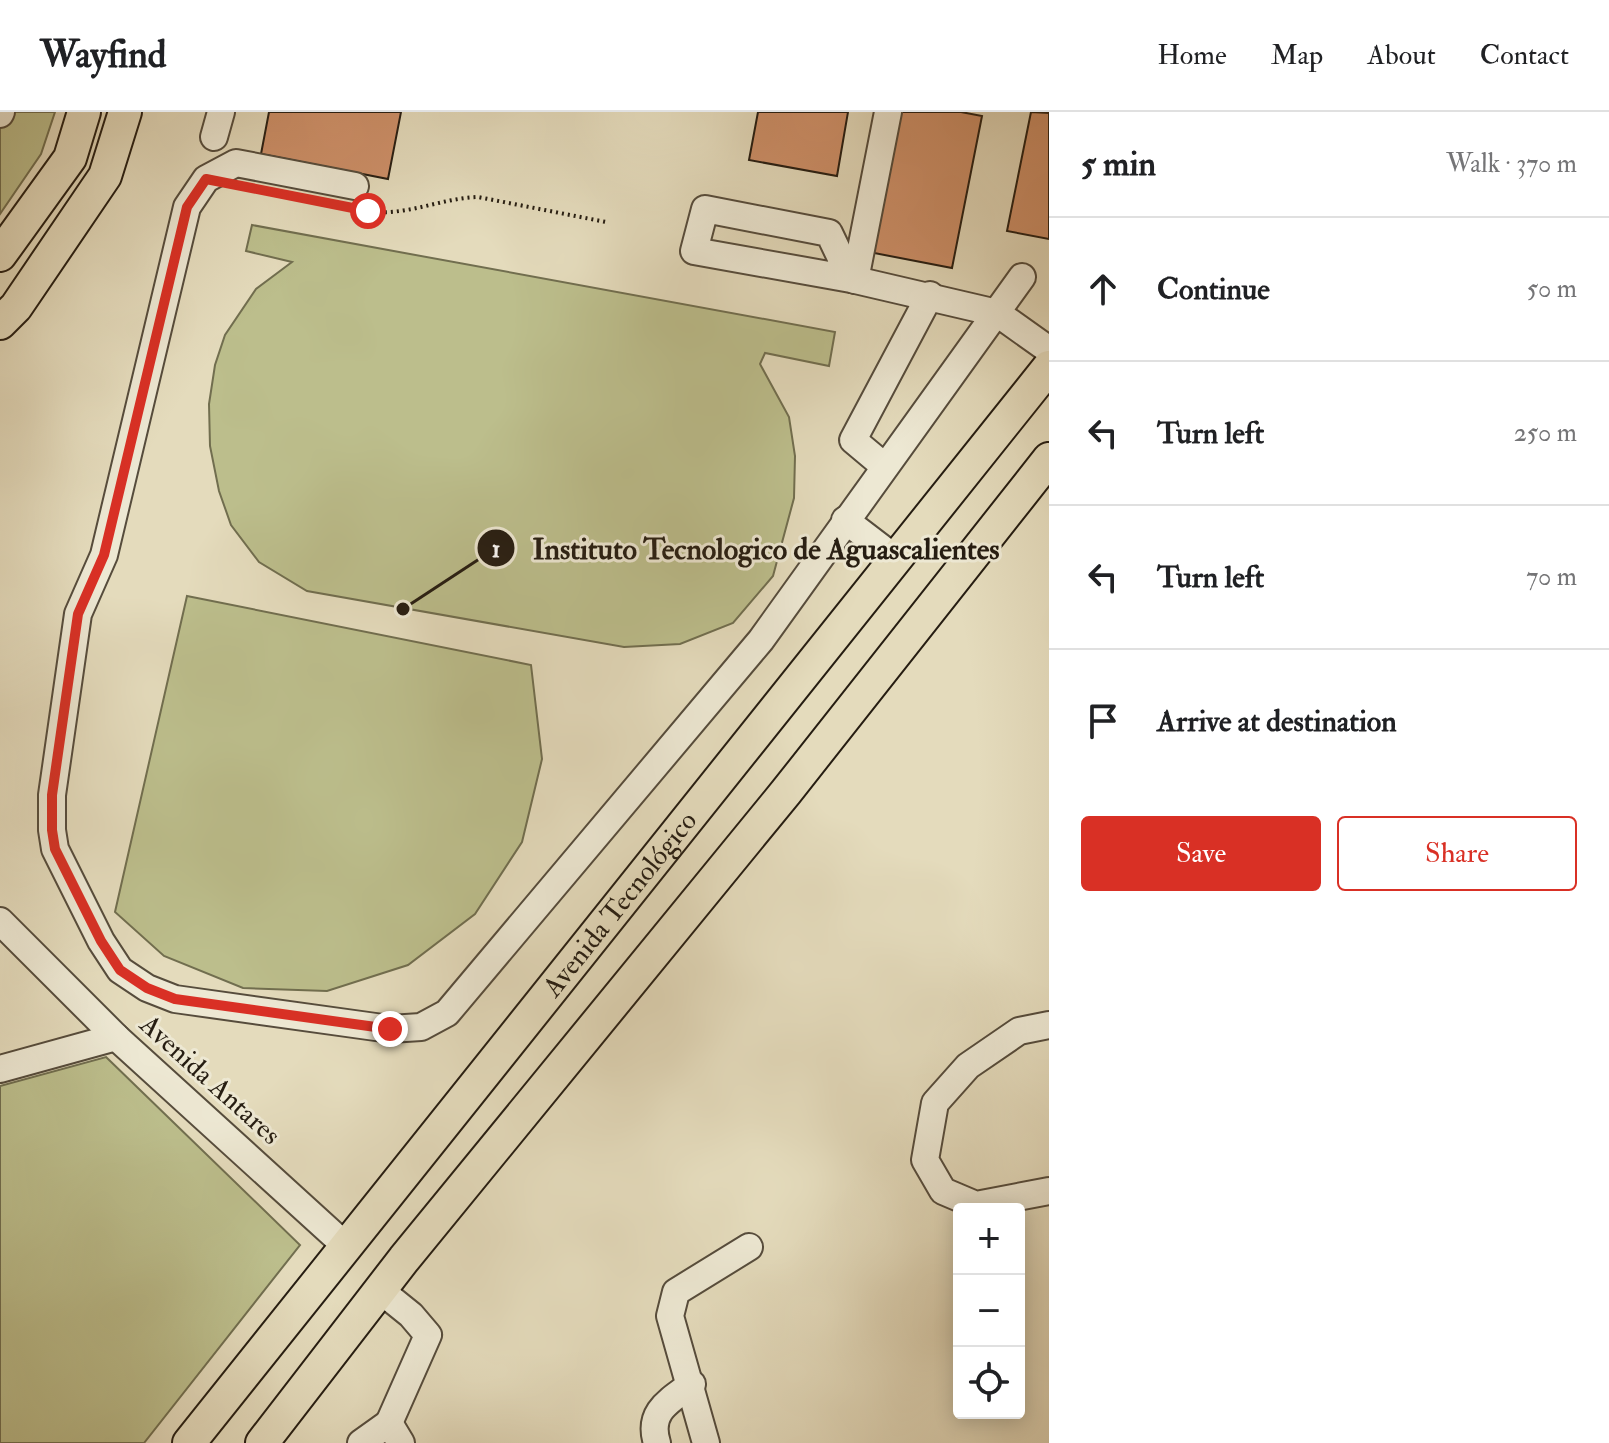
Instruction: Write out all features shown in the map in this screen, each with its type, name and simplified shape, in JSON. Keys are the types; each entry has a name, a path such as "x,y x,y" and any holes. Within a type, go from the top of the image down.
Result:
{"main road":[{"path":"5,236 70,158 84,112"},
{"path":"0,323 16,307 105,176 125,112"},
{"name":"Avenida Tecnológico","path":"189,1443 348,1248 1049,367"},
{"name":"Avenida Tecnológico","path":"262,1443 380,1290 786,792 1049,459"},
{"path":"238,1443 321,1342 350,1329"}],"street":[{"path":"853,279 888,112"},
{"path":"354,197 236,163 206,179 187,207 104,555 78,614 52,795 55,849 101,941 120,970 147,988 175,999 390,1029 421,1027 447,1013 761,640 1022,277"},
{"path":"853,279 829,233 705,209 694,251 853,279 997,313 1049,350"},
{"path":"884,466 853,440 930,295"},
{"path":"845,520 896,559"},
{"name":"Avenida Antares","path":"0,921 116,1037 348,1248"},
{"path":"1049,1025 1019,1031 968,1066 935,1103 925,1160 943,1191 976,1205 1049,1191"},
{"path":"0,1069 116,1037"},
{"path":"706,1443 692,1384 670,1316 676,1292 749,1247"},
{"path":"361,1443 395,1433 428,1335 411,1315 380,1290"},
{"path":"657,1443 652,1427 658,1410 692,1384"}],"path":[{"path":"354,197 368,211 419,210 457,198 478,197 606,222"}],"green space":[{"path":"0,112 55,112 41,154 0,214"},
{"path":"252,225 835,332 829,366 765,353 760,364 789,417 795,456 794,498 773,576 733,623 680,644 624,647 307,591 259,562 231,525 219,491 210,446 209,404 215,365 225,335 256,289 292,262 246,251"},
{"path":"187,596 531,665 542,759 522,842 475,914 408,965 327,991 243,988 164,956 115,912"},
{"path":"106,1057 300,1245 144,1443 0,1443 0,1086"}],"building":[{"path":"269,112 401,112 388,179 261,154"},
{"path":"758,112 848,112 837,176 749,160"},
{"path":"897,112 961,112 982,116 952,268 869,252"},
{"path":"1031,112 1049,113 1049,239 1007,231"}],"place":[{"name":"Instituto Tecnologico de Aguascalientes","path":"403,609"}],"route":[{"path":"368,211 206,179 187,207 104,555 78,614 52,795 52,830 55,849 101,941 120,970 147,988 175,999 390,1029"}]}
